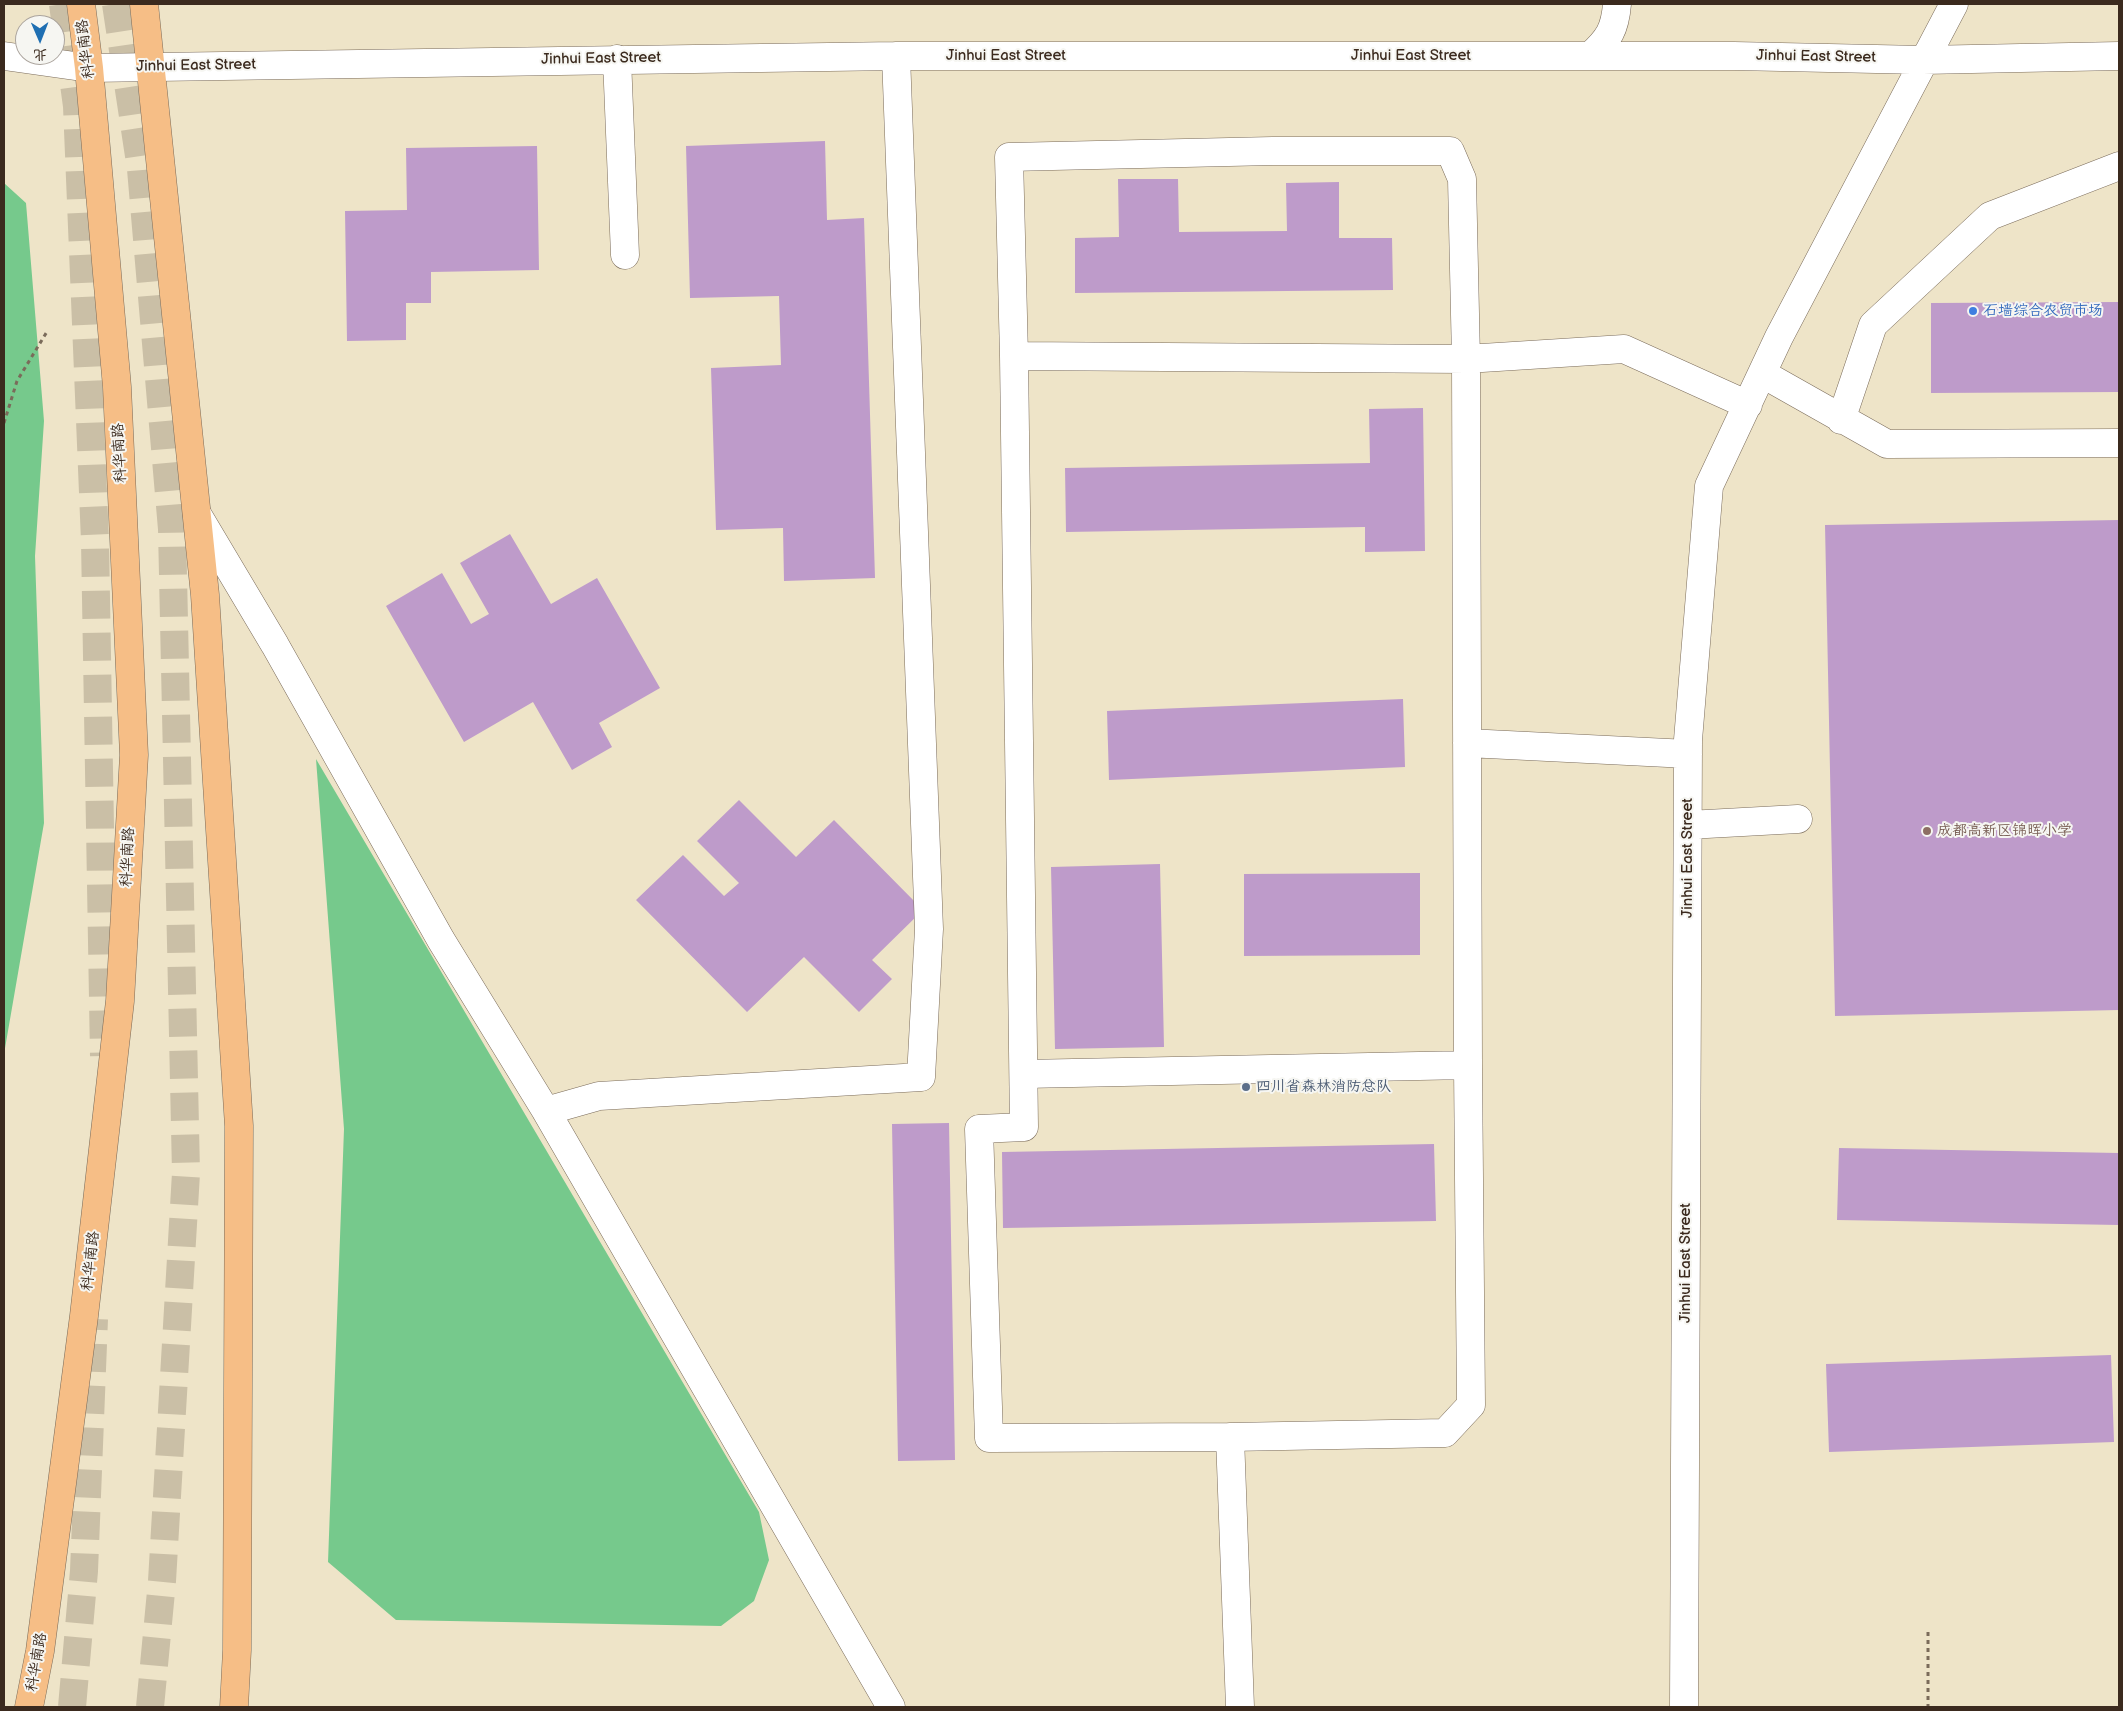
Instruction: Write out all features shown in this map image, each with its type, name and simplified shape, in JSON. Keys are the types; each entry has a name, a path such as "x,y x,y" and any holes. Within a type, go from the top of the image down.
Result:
{"main road":[{"name":"科华南路","path":"29,1707 40,1651 83,1326 120,1001 134,755 117,387 89,68 81,4"},
{"path":"144,4 205,595 240,1126 237,1650 234,1707"}],"street":[{"path":"1590,56 1605,43 1616,23 1617,4"},
{"path":"1923,60 1954,4"},
{"name":"Jinhui East Street","path":"4,56 89,68 896,56 1734,56 1923,60 2119,56"},
{"path":"546,1110 599,1096 921,1077 929,929 896,56"},
{"path":"617,59 625,255"},
{"name":"Jinhui East Street","path":"1684,1707 1688,754 1709,486 1763,374 1778,338 1923,60"},
{"path":"1450,151 1462,179 1466,359 1471,1405 1445,1433 1230,1437 988,1438 979,1130 1024,1128 1014,356 1009,157 1264,152 1450,151"},
{"path":"1841,420 1873,325 1990,216 2119,166"},
{"path":"1014,356 1466,359 1624,349 1748,405"},
{"path":"1763,374 1841,420 1887,444 2119,442"},
{"path":"197,514 275,645 441,940 546,1110 891,1707"},
{"path":"1467,743 1688,754"},
{"path":"1688,825 1798,819"},
{"path":"1024,1074 1468,1065"},
{"path":"1230,1437 1240,1707"}],"path":[{"path":"4,423 17,381 48,330"},
{"path":"1928,1632 1928,1707"}],"green space":[{"path":"4,183 26,203 44,421 35,556 44,823 4,1054"},
{"path":"316,759 759,1512 769,1560 754,1601 721,1626 396,1620 328,1562 344,1129"}],"building":[{"path":"825,141 827,220 864,218 875,578 784,581 783,528 716,530 711,368 781,365 779,296 690,298 686,146"},
{"path":"537,146 539,270 431,272 431,303 406,303 406,340 347,341 345,211 407,210 406,148"},
{"path":"1118,179 1178,179 1179,232 1287,231 1286,183 1339,182 1339,238 1392,238 1393,290 1075,293 1075,238 1119,237"},
{"path":"2119,302 2119,392 1931,393 1931,303"},
{"path":"1423,408 1425,551 1365,552 1365,527 1066,532 1065,468 1370,463 1369,409"},
{"path":"2119,520 2119,1010 1835,1016 1825,525"},
{"path":"510,534 551,604 597,578 660,688 599,723 612,747 572,770 533,702 464,742 386,606 442,573 471,624 489,614 460,563"},
{"path":"1403,699 1405,767 1109,780 1107,711"},
{"path":"739,800 796,857 834,820 923,910 872,960 892,979 859,1012 804,957 747,1012 636,900 683,855 724,896 739,883 697,841"},
{"path":"1160,864 1164,1047 1055,1049 1051,867"},
{"path":"1420,873 1420,955 1244,956 1244,874"},
{"path":"949,1123 955,1460 898,1461 892,1124"},
{"path":"1434,1144 1436,1221 1003,1228 1002,1152"},
{"path":"1839,1148 2119,1153 2119,1225 1837,1220"},
{"path":"2111,1355 2114,1442 1829,1452 1826,1364"}],"tunnel":[{"path":"63,4 77,106 95,541 104,1056"},
{"path":"116,4 141,169 172,529 186,1173 162,1581 150,1707"},
{"path":"72,1707 84,1571 94,1319"}],"place":[{"name":"石墙综合农贸市场","path":"1973,311"},
{"name":"成都高新区锦晖小学","path":"1927,831"},
{"name":"四川省森林消防总队","path":"1246,1087"}]}
